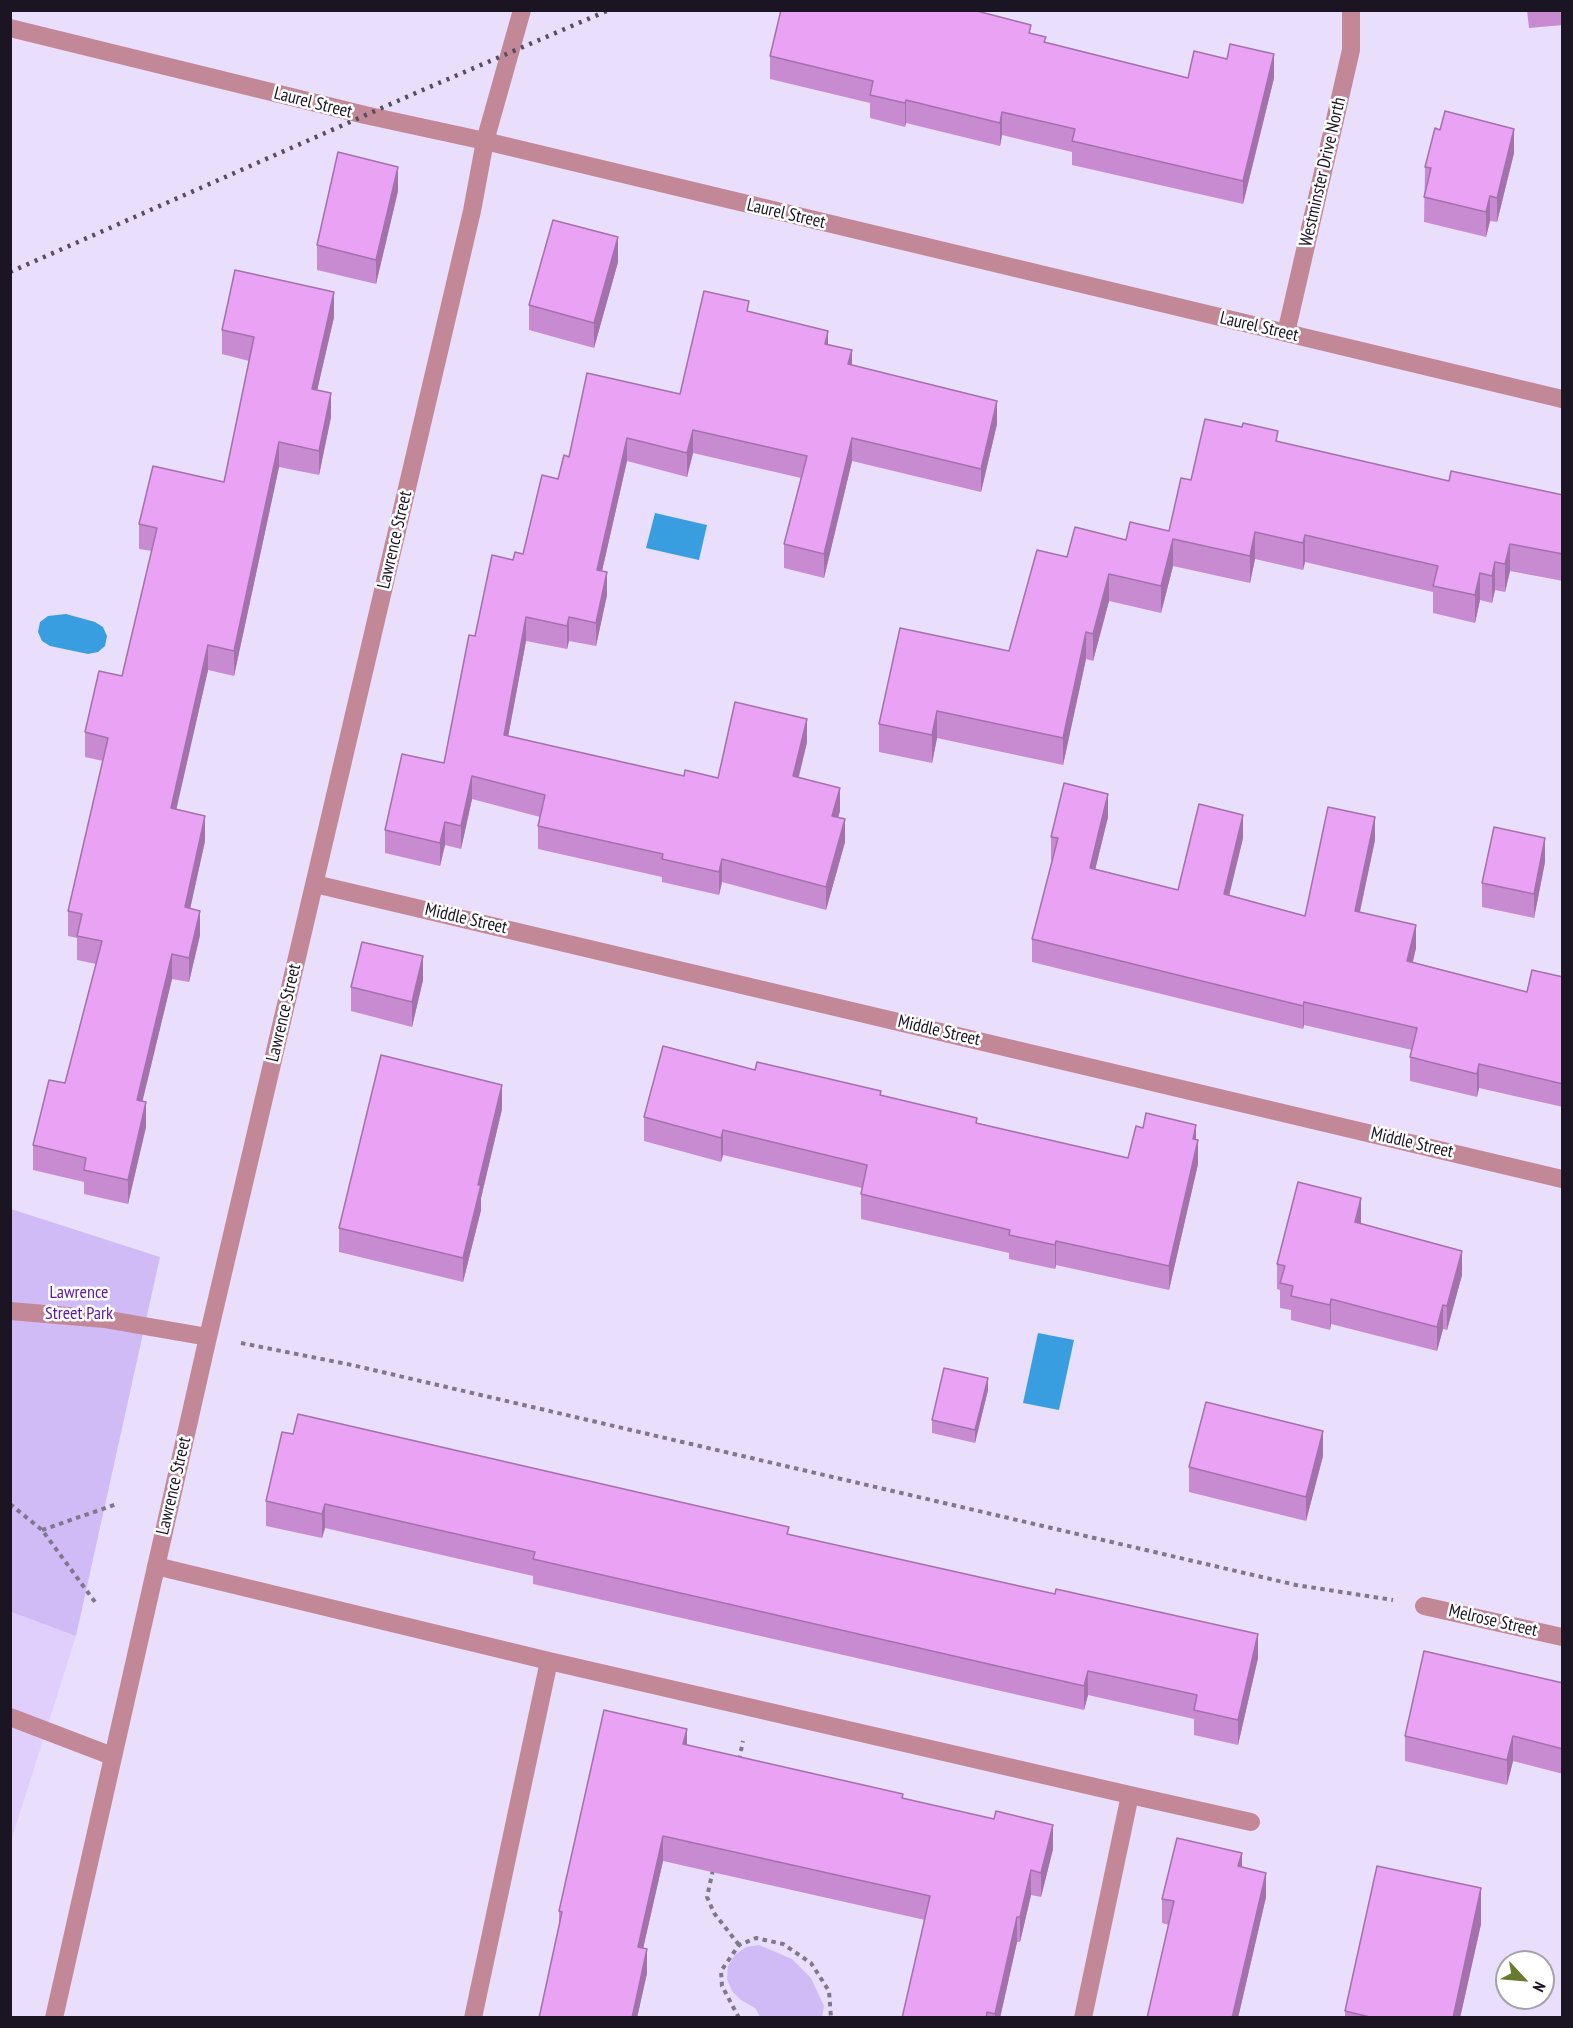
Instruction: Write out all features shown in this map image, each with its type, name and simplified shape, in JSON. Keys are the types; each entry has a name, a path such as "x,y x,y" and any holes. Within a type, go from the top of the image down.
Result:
{"street":[{"name":"Lawrence Street","path":"54,2018 208,1337 472,211 484,141 522,10"},
{"name":"Westminster Drive North","path":"1286,333 1351,50 1351,10"},
{"name":"Laurel Street","path":"10,28 365,115 484,141 1563,399"},
{"name":"Middle Street","path":"315,884 1563,1179"},
{"path":"10,1311 104,1319 208,1337"},
{"path":"156,1566 549,1661 1251,1822"},
{"name":"Melrose Street","path":"1424,1606 1563,1636"},
{"path":"474,2018 549,1661"},
{"path":"10,1717 112,1756"},
{"path":"1083,2018 1130,1795"}],"path":[{"path":"208,1337 352,1365 1296,1585 1424,1606"},
{"path":"10,1504 42,1530 95,1602"},
{"path":"42,1530 117,1504"},
{"path":"738,1765 745,1732"},
{"path":"715,1864 707,1897 714,1912 739,1945"},
{"path":"739,2018 722,1986 721,1971 739,1945 756,1938 783,1944 812,1964 829,1991 831,2018"}],"shaded area":[{"path":"11,1612 76,1636 11,1841"}],"green space":[{"name":"Lawrence Street Park","path":"11,1209 160,1257 76,1636 11,1612"},
{"path":"759,1945 792,1959 811,1978 824,2006 822,2017 760,2017 755,2008 741,2000 732,1991 727,1979 728,1966 735,1955 746,1947"}],"water":[{"path":"655,513 707,525 699,560 646,548"},
{"path":"66,614 95,622 103,627 107,636 105,646 98,652 88,654 50,646 42,641 38,632 40,622 48,616"},
{"path":"1038,1333 1074,1340 1059,1410 1023,1403"}],"building":[{"path":"781,10 973,10 1031,25 1029,33 1046,37 1044,42 1188,78 1194,51 1227,59 1230,44 1274,54 1243,181 1072,141 1075,129 1002,112 1000,123 906,100 905,103 870,95 873,81 770,56"},
{"path":"1445,111 1514,129 1497,198 1490,196 1486,212 1424,197 1431,168 1425,167 1435,128 1440,130"},
{"path":"338,152 398,167 376,260 317,245"},
{"path":"553,220 618,237 594,323 529,305"},
{"path":"235,270 334,292 312,389 331,393 319,451 279,442 234,651 208,645 171,808 205,816 185,907 200,911 189,958 172,954 137,1100 146,1102 128,1180 84,1170 86,1158 33,1145 49,1080 65,1083 102,941 77,936 82,914 68,911 108,738 85,732 99,671 122,676 157,528 139,524 153,466 224,482 254,337 222,330"},
{"path":"704,291 749,301 747,311 828,331 825,344 852,350 848,364 997,401 981,469 852,438 824,554 784,544 807,456 693,430 687,453 627,438 597,570 607,572 596,623 569,617 567,626 526,617 504,735 684,776 685,770 718,778 735,702 807,719 793,776 840,788 832,816 845,819 826,887 722,859 719,872 662,859 663,854 538,826 545,795 472,776 461,826 445,822 440,843 385,830 402,754 444,763 469,635 475,636 492,555 513,560 515,552 523,554 542,475 558,479 564,455 569,457 587,373 680,394"},
{"path":"1205,419 1242,427 1243,423 1278,431 1276,441 1449,481 1451,471 1563,495 1563,554 1510,544 1505,564 1495,562 1492,576 1480,573 1475,595 1433,586 1438,566 1305,535 1303,543 1255,532 1250,556 1173,539 1161,586 1109,574 1093,634 1086,632 1063,738 937,711 932,735 879,724 900,628 1009,651 1037,550 1067,557 1075,527 1126,540 1130,522 1169,531 1181,478 1191,480"},
{"path":"1064,783 1108,794 1090,868 1178,890 1199,804 1243,815 1224,894 1305,916 1328,807 1375,817 1355,911 1416,925 1407,961 1527,992 1532,970 1563,977 1563,1084 1479,1064 1477,1074 1410,1057 1417,1028 1304,1002 1303,1006 1032,939 1058,838 1051,837"},
{"path":"1494,827 1545,838 1534,894 1482,883"},
{"path":"362,942 423,956 412,1002 351,987"},
{"path":"663,1046 755,1070 757,1062 881,1091 880,1095 977,1118 976,1123 1128,1158 1136,1126 1143,1128 1146,1113 1196,1125 1193,1139 1198,1140 1169,1266 1056,1241 1055,1245 1009,1235 1010,1230 861,1194 867,1165 723,1130 721,1138 644,1117"},
{"path":"381,1055 502,1085 463,1258 339,1228"},
{"path":"1298,1182 1361,1198 1355,1222 1462,1251 1447,1306 1443,1305 1437,1327 1331,1299 1330,1305 1291,1296 1293,1286 1280,1283 1285,1266 1277,1264"},
{"path":"944,1368 988,1378 975,1430 932,1420"},
{"path":"1206,1402 1323,1431 1306,1497 1189,1467"},
{"path":"298,1414 789,1527 787,1534 1055,1594 1056,1589 1258,1634 1238,1720 1194,1710 1197,1695 1088,1671 1084,1686 533,1559 535,1552 325,1504 322,1514 266,1501 282,1432 293,1434"},
{"path":"1424,1651 1563,1683 1563,1749 1513,1736 1507,1760 1405,1736"},
{"path":"604,1710 687,1729 683,1744 903,1794 902,1798 994,1819 996,1811 1053,1825 1041,1873 1031,1870 1020,1917 1017,1917 995,2014 987,2012 986,2018 902,2018 930,1896 663,1836 638,1947 647,1949 632,2018 539,2018 562,1912 559,1911"},
{"path":"1177,1838 1242,1853 1238,1866 1266,1873 1232,2018 1147,2018 1174,1901 1162,1899"},
{"path":"1377,1866 1481,1888 1453,2018 1374,2018 1345,2011"}],"railway":[{"path":"10,272 609,10"}]}
